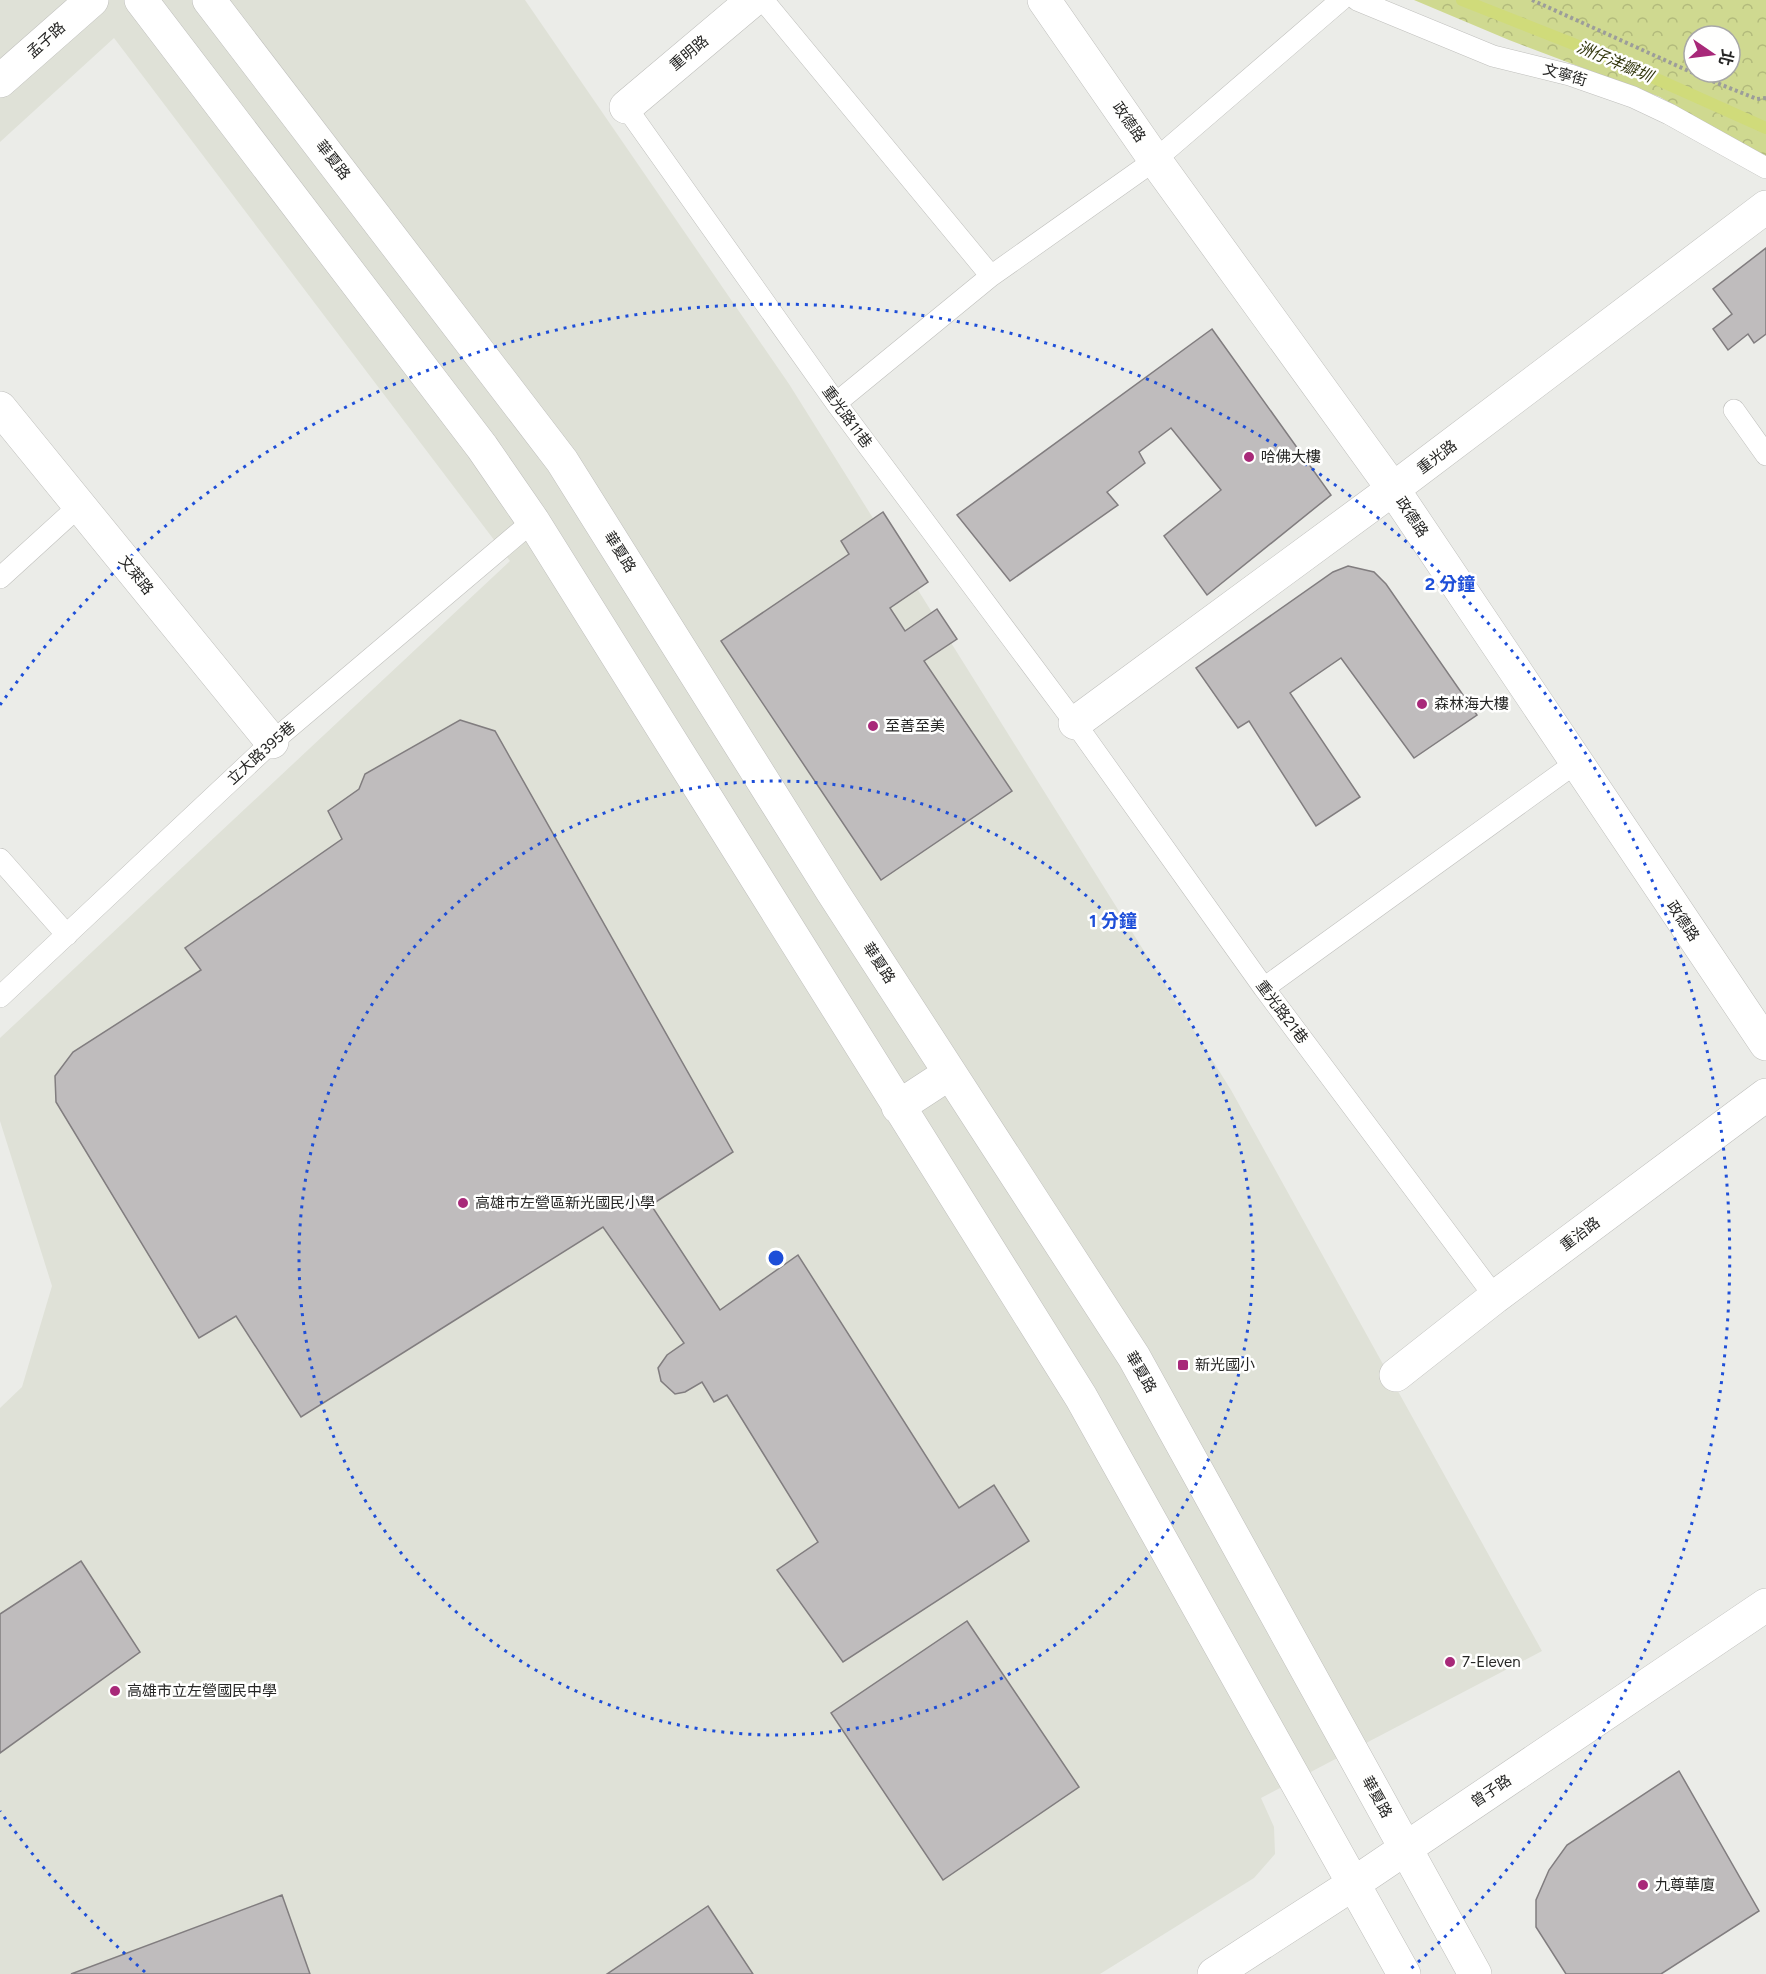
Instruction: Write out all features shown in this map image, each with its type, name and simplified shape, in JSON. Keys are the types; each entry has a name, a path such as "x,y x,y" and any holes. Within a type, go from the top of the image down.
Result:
{"street":[{"name":"孟子路","path":"0,81 93,0"},
{"path":"141,0 482,447 533,521 898,1107 1082,1397 1404,1974"},
{"name":"華夏路","path":"209,0 562,461 950,1073 1134,1357 1475,1974"},
{"name":"重明路","path":"626,107 753,0"},
{"name":"政德路","path":"1044,0 1155,160 1394,489 1766,1044"},
{"name":"重光路","path":"1075,723 1394,489 1766,207"},
{"name":"文萊路","path":"0,408 272,742"},
{"path":"898,1107 950,1073"},
{"name":"重治路","path":"1396,1375 1496,1297 1766,1095"},
{"name":"曾子路","path":"1214,1974 1353,1884 1766,1605"}],"lane":[{"path":"763,0 991,276"},
{"path":"836,403 991,276 1155,160 1341,0"},
{"name":"文寧街","path":"1357,0 1493,56 1570,75 1633,98 1669,114 1766,168"},
{"name":"重光路11巷","path":"626,107 836,403 1075,723"},
{"path":"1734,410 1766,455"},
{"path":"0,578 79,506"},
{"name":"立大路395巷","path":"0,997 272,742 533,521"},
{"name":"重光路21巷","path":"1075,723 1264,988 1496,1297"},
{"path":"1264,988 1577,762"},
{"path":"0,859 67,935"}],"path":[{"path":"1532,0 1702,77 1757,99 1766,98"}],"shaded area":[{"path":"0,0 525,0 789,384 1231,1090 1542,1651 1261,1798 1274,1827 1275,1854 1254,1878 1100,1974 0,1974 0,1408 22,1387 52,1286 0,1121 0,1038 510,561 114,38 0,142"}],"green space":[{"path":"1414,0 1766,0 1766,158 1660,97 1509,40"}],"building":[{"path":"1766,248 1766,334 1754,343 1748,334 1728,350 1713,329 1732,314 1713,289"},
{"name":"哈佛大樓","path":"1212,329 1331,495 1207,595 1164,536 1221,490 1171,428 1139,452 1145,463 1107,492 1118,505 1010,581 957,515"},
{"name":"至善至美","path":"883,512 928,582 890,608 905,631 937,609 957,639 924,661 1012,791 881,880 721,641 849,554 841,541"},
{"name":"森林海大樓","path":"1348,566 1374,572 1386,584 1477,715 1414,758 1341,658 1290,693 1360,797 1316,826 1249,721 1238,728 1196,668 1333,572"},
{"path":"460,720 495,731 733,1152 651,1205 720,1310 798,1255 959,1508 994,1485 1029,1541 843,1662 777,1570 818,1542 727,1395 714,1402 702,1382 685,1392 675,1394 661,1381 658,1368 667,1355 684,1343 603,1227 301,1417 236,1316 199,1338 56,1102 55,1076 73,1052 201,970 185,948 342,839 328,811 359,789 365,774"},
{"path":"81,1561 140,1652 0,1753 0,1614"},
{"path":"967,1621 1079,1787 943,1880 831,1713"},
{"name":"九尊華廈","path":"1679,1771 1759,1911 1661,1974 1566,1974 1536,1927 1536,1900 1549,1870 1567,1845"},
{"path":"282,1895 310,1974 71,1974"},
{"path":"708,1906 753,1974 607,1974"}],"waterway":[{"name":"洲仔洋瓣圳","path":"1462,0 1614,60 1766,128"}],"place":[{"name":"哈佛大樓","path":"1249,457"},
{"name":"森林海大樓","path":"1422,704"},
{"name":"至善至美","path":"873,726"},
{"name":"高雄市左營區新光國民小學","path":"463,1203"},
{"name":"新光國小","path":"1183,1365"},
{"name":"7-Eleven","path":"1450,1662"},
{"name":"高雄市立左營國民中學","path":"115,1691"},
{"name":"九尊華廈","path":"1643,1885"}]}
